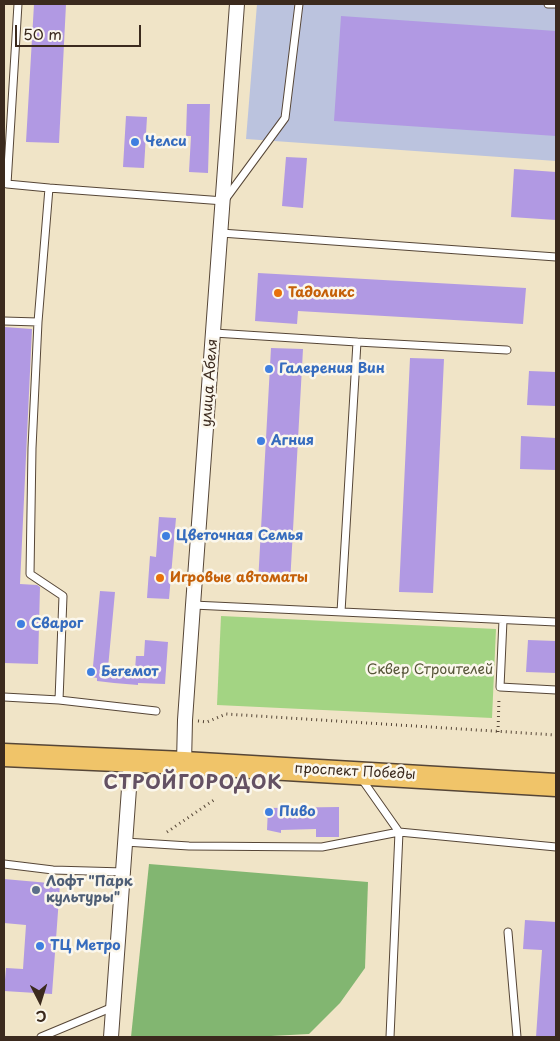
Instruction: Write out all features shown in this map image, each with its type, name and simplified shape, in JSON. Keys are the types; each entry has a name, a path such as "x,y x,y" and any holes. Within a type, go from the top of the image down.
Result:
{"main road":[{"name":"проспект Победы","path":"4,755 357,772 556,785"}],"street":[{"name":"улица Абеля","path":"184,763 193,605 237,4"},
{"path":"111,1037 131,761"}],"lane":[{"path":"18,4 7,184 224,201 285,118 299,4"},
{"path":"548,4 556,4"},
{"path":"49,188 38,322 32,448 30,574 63,596 59,700"},
{"path":"221,233 556,257"},
{"path":"4,321 38,322"},
{"path":"214,333 507,350"},
{"path":"341,612 357,342"},
{"path":"193,605 556,622"},
{"path":"503,620 500,687 556,690"},
{"path":"4,697 59,700 156,711"},
{"path":"357,772 399,832 390,1037"},
{"path":"126,842 188,846 322,847 399,832 556,847"},
{"path":"4,864 53,870 124,872"},
{"path":"508,932 517,1037"},
{"path":"41,1037 113,1007"}],"path":[{"path":"498,732 500,687"},
{"path":"185,720 207,722 226,714 556,735"},
{"path":"150,844 214,800"}],"shaded area":[{"path":"257,4 556,4 556,161 246,139"}],"green space":[{"name":"Сквер Строителей","path":"221,616 496,629 492,718 217,705"},
{"path":"149,864 368,882 365,968 340,1003 309,1034 252,1037 131,1037"}],"building":[{"path":"34,4 66,4 59,143 26,142"},
{"path":"341,16 556,31 556,136 334,121"},
{"path":"187,104 210,104 208,173 189,172 191,136 186,136"},
{"name":"Челси","path":"126,116 147,117 144,168 123,167"},
{"path":"286,157 307,158 303,208 282,206"},
{"path":"514,169 556,172 556,220 511,217"},
{"path":"258,273 526,288 523,324 298,311 297,324 255,321"},
{"path":"4,327 32,329 20,584 37,585 40,587 38,664 4,663"},
{"path":"271,348 303,349 290,584 258,583"},
{"path":"410,358 444,359 433,593 399,592"},
{"path":"529,371 556,372 556,406 527,405"},
{"path":"521,436 556,438 556,470 520,469"},
{"path":"159,517 176,518 169,599 147,598 150,556 156,557"},
{"path":"100,591 115,592 108,668 135,670 136,656 144,656 145,640 168,642 165,684 138,683 138,685 114,683 97,681 97,678 92,677"},
{"path":"528,640 556,641 556,673 526,672"},
{"path":"339,807 339,837 316,837 316,829 281,830 281,833 267,830 268,808"},
{"name":"ТЦ Метро","path":"4,879 60,884 52,994 4,991 6,968 23,969 26,925 4,923"},
{"path":"525,920 556,922 556,1037 536,1037 542,950 523,949"}],"place":[{"name":"Челси","path":"135,142"},
{"name":"Тадоликс","path":"278,293"},
{"name":"Галерения Вин","path":"269,369"},
{"name":"Агния","path":"261,441"},
{"name":"Цветочная Семья","path":"166,536"},
{"name":"Игровые автоматы","path":"160,578"},
{"name":"Сварог","path":"21,624"},
{"name":"Бегемот","path":"91,672"},
{"name":"Пиво","path":"269,812"},
{"name":"Лофт \"Парк культуры\"","path":"36,890"},
{"name":"ТЦ Метро","path":"40,946"}],"district":[{"name":"СТРОЙГОРОДОК","path":"193,784"}]}
